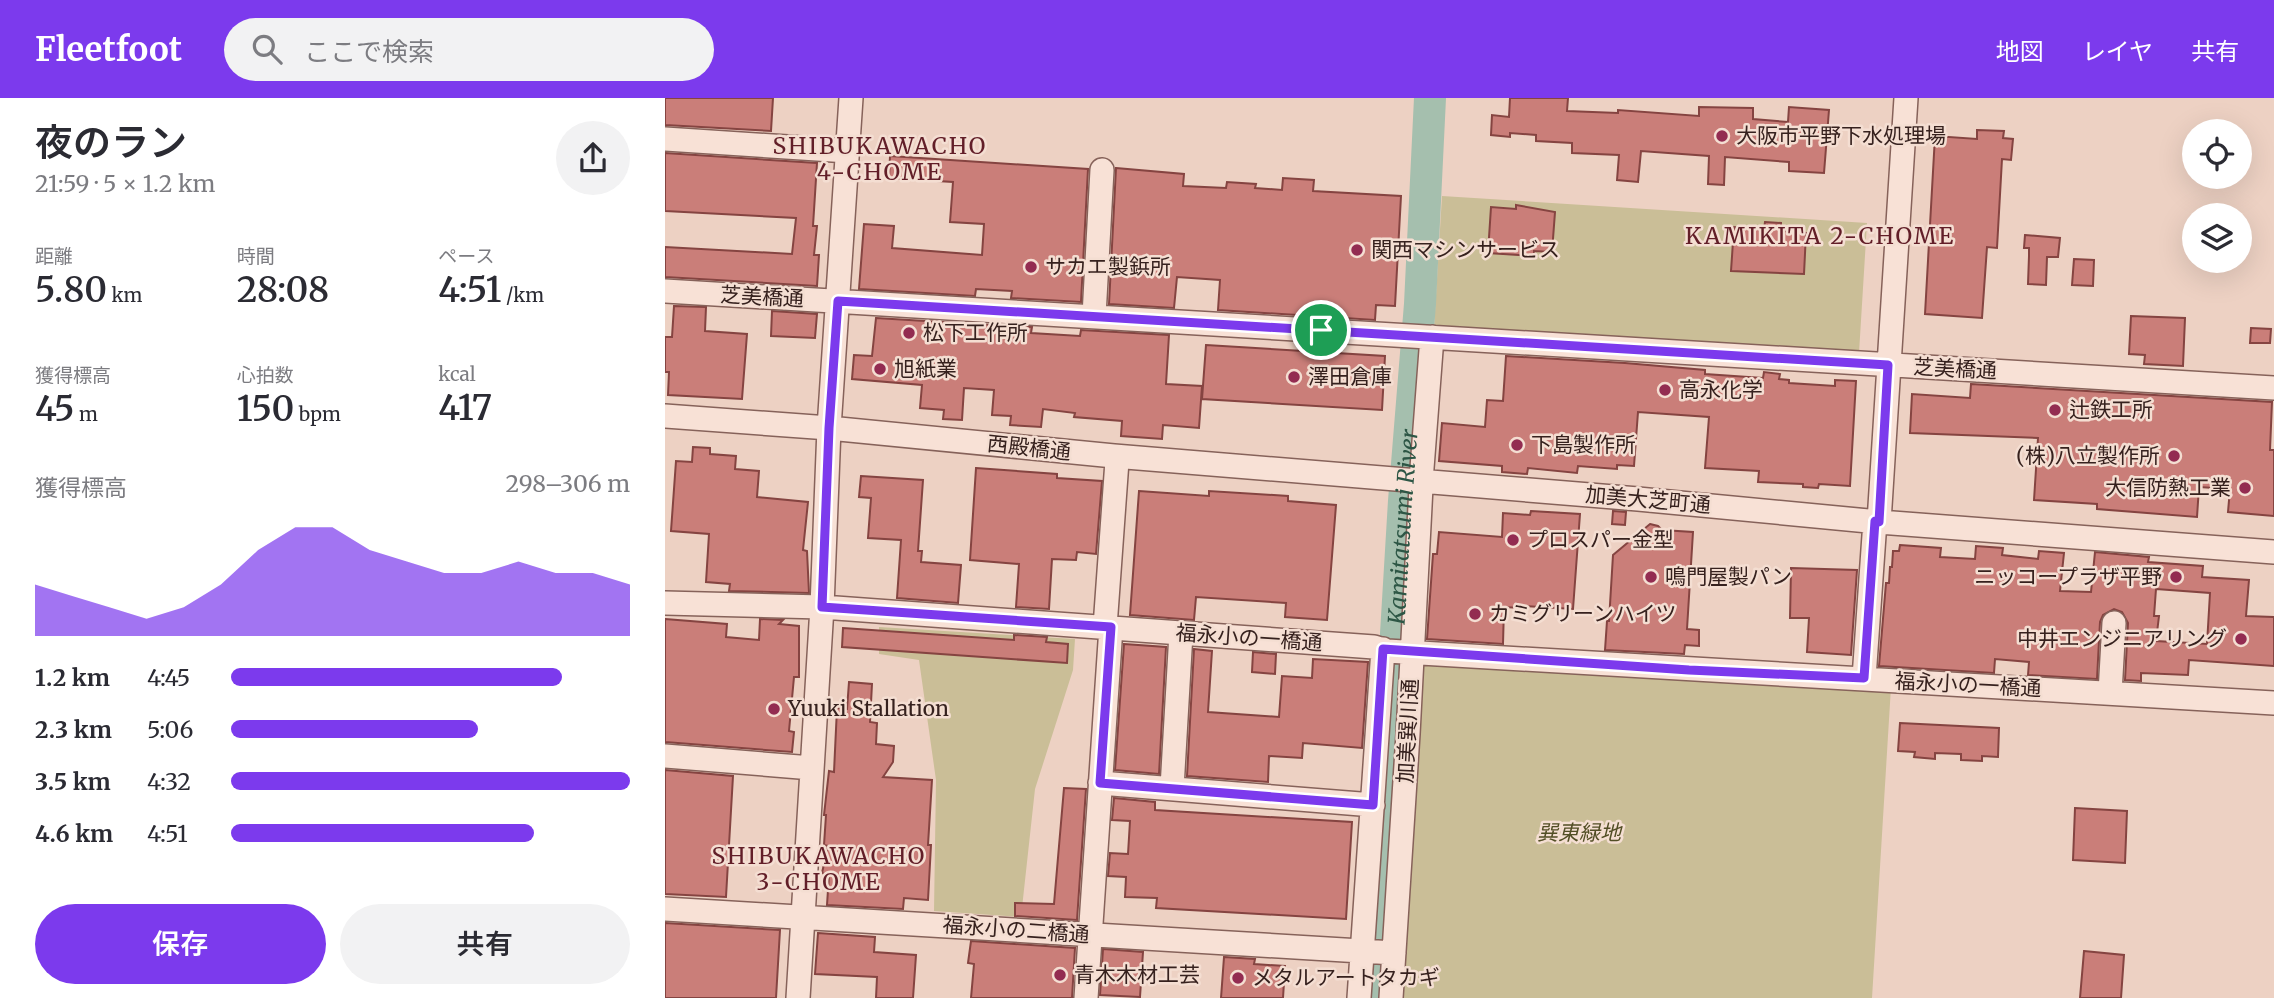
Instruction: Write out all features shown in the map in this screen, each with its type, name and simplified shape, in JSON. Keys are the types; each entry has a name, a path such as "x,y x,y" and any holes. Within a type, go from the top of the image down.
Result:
{"street":[{"path":"799,998 822,607 829,428 851,98"},
{"path":"1864,678 1906,98"},
{"path":"665,139 848,150"},
{"path":"1094,316 1102,170"},
{"name":"芝美橋通","path":"665,291 2274,388"},
{"name":"加美巽川通","path":"1391,998 1408,734 1396,650 1421,337"},
{"name":"西殿橋通","path":"665,416 1409,480"},
{"path":"1086,998 1117,461 1114,456"},
{"name":"加美大芝町通","path":"1409,480 2274,552"},
{"name":"福永小の一橋通","path":"665,603 822,607 1689,670 2274,703"},
{"path":"2110,693 2114,623"},
{"path":"1173,788 1181,633"},
{"path":"1359,998 1365,952 1373,805 1396,650"},
{"path":"665,756 812,768"},
{"path":"1100,783 1373,805"},
{"name":"福永小の二橋通","path":"665,909 1393,953"}],"green space":[{"path":"1442,196 1867,223 1859,353 1434,329"},
{"path":"879,627 1075,639 1073,670 1035,789 1021,917 934,911 936,780 919,660 879,654"},
{"name":"巽東緑地","path":"1424,662 1891,687 1872,998 1403,998"}],"building":[{"path":"665,98 773,98 771,131 665,125"},
{"name":"大阪市平野下水処理場","path":"1510,98 1568,98 1567,111 1618,113 1618,110 1699,116 1699,107 1753,108 1753,119 1788,122 1789,107 1829,110 1824,173 1789,171 1789,162 1725,157 1724,185 1708,184 1709,156 1641,151 1638,182 1617,180 1619,155 1572,153 1572,143 1536,141 1536,135 1491,135 1492,115 1509,117"},
{"path":"1977,130 2004,131 2003,138 2013,139 2011,160 2002,159 1997,248 1987,247 1982,318 1925,314 1935,136 1977,139"},
{"path":"665,153 817,163 813,226 817,226 814,255 819,255 817,286 665,277 665,247 792,254 796,218 665,211"},
{"path":"890,156 1088,169 1081,302 1011,298 1012,291 976,289 975,296 859,289 864,224 894,226 892,248 982,255 984,224 950,222 953,182 889,178"},
{"path":"1116,168 1184,174 1183,186 1226,188 1227,182 1256,184 1255,188 1282,190 1283,178 1314,180 1313,191 1401,196 1395,306 1376,305 1375,320 1218,310 1220,280 1177,277 1174,308 1109,304"},
{"path":"1516,205 1555,212 1552,252 1534,251 1534,256 1488,253 1491,207 1516,209"},
{"path":"1765,222 1781,223 1781,231 1806,233 1804,274 1731,271 1734,227 1764,229"},
{"path":"2025,235 2060,238 2058,257 2047,257 2046,285 2028,284 2029,248 2024,248"},
{"path":"2074,259 2094,260 2093,286 2072,285"},
{"path":"674,306 706,307 705,331 747,334 742,399 668,395 669,372 665,372 665,337 672,337"},
{"path":"772,311 817,314 815,338 771,336"},
{"path":"2131,316 2185,318 2183,366 2144,364 2145,355 2129,354"},
{"path":"876,318 1017,329 1017,326 1032,327 1031,333 1080,336 1081,330 1169,335 1166,384 1202,386 1199,428 1163,425 1162,439 1121,436 1122,421 1074,417 1075,413 1043,409 1041,427 1010,425 1011,416 992,415 994,390 964,388 962,420 943,419 944,410 920,408 922,385 852,379 854,355 872,356"},
{"path":"2251,328 2271,329 2270,343 2250,343"},
{"name":"澤田倉庫","path":"1206,345 1385,356 1382,410 1202,399"},
{"path":"1506,356 1625,363 1705,370 1705,374 1763,378 1764,372 1780,374 1779,379 1789,380 1789,383 1835,386 1835,380 1856,381 1850,486 1819,484 1818,488 1803,487 1803,484 1758,482 1759,471 1705,468 1709,417 1638,412 1634,466 1617,465 1617,469 1578,466 1577,473 1528,468 1527,474 1502,472 1502,466 1439,461 1442,423 1485,427 1487,400 1503,401"},
{"path":"1971,384 2272,402 2270,450 2274,450 2274,516 2228,512 2230,489 2199,487 2197,517 2097,509 2097,504 2034,500 2038,438 1910,433 1912,394 1970,398"},
{"path":"693,447 710,448 710,454 736,456 735,469 759,471 757,497 808,502 803,550 807,551 809,593 729,591 730,584 706,582 709,534 671,531 676,461 692,462"},
{"path":"976,468 1057,474 1057,478 1102,481 1096,554 1077,552 1076,560 1052,559 1049,609 1016,607 1019,564 970,560"},
{"path":"861,476 923,480 918,551 922,551 921,562 961,565 958,603 897,598 901,540 868,538 871,498 859,497"},
{"path":"1139,491 1209,496 1209,491 1288,496 1288,501 1336,505 1327,620 1285,617 1286,603 1196,597 1194,620 1130,615"},
{"path":"1531,511 1580,514 1573,609 1504,607 1503,644 1427,639 1433,554 1437,554 1439,532 1502,537 1503,513 1530,515"},
{"path":"1613,511 1626,512 1625,525 1612,524"},
{"name":"鳴門屋製パン","path":"1650,524 1662,530 1693,532 1687,629 1699,630 1699,646 1685,645 1684,654 1605,650 1613,555"},
{"path":"1900,545 1941,548 1940,557 1975,559 1976,546 2003,548 2002,555 2038,559 2039,551 2064,553 2060,591 2091,592 2095,552 2149,557 2148,562 2203,566 2202,577 2249,580 2246,616 2274,617 2274,666 2189,660 2188,675 2141,673 2141,681 2125,680 2128,623 2122,612 2114,609 2103,615 2100,622 2097,679 2028,675 2029,662 1995,659 1994,673 1879,666 1886,583 1889,583 1893,551 1899,551","holes":["2156,589 2210,593 2207,644 2156,641 2159,616 2154,616"]},
{"path":"1791,568 1857,570 1851,655 1807,652 1809,618 1790,618"},
{"path":"665,619 727,624 726,637 759,640 760,619 783,620 779,624 799,626 799,677 794,677 789,731 794,732 792,752 665,742"},
{"path":"843,628 1014,640 1014,635 1047,637 1046,642 1068,644 1067,663 842,647"},
{"path":"1124,644 1166,647 1159,774 1115,770"},
{"path":"1194,649 1212,651 1208,712 1279,717 1282,676 1312,678 1313,659 1368,662 1362,748 1303,743 1302,758 1269,756 1268,782 1187,776"},
{"path":"1253,652 1276,654 1275,674 1252,672"},
{"path":"849,682 872,684 870,722 877,723 876,744 894,746 893,762 883,777 932,780 928,900 904,898 903,909 827,905 829,875 822,873 828,846 824,845 824,815 829,771 834,772 837,708 847,709"},
{"path":"1900,723 1999,728 1998,757 1982,756 1982,761 1961,760 1961,754 1935,753 1935,759 1914,757 1915,752 1898,751"},
{"path":"665,770 733,776 726,897 665,894"},
{"path":"1064,788 1086,789 1077,920 1015,916 1015,903 1054,904"},
{"path":"1114,798 1155,802 1155,810 1352,822 1346,919 1156,908 1157,898 1125,897 1126,877 1108,876 1110,853 1128,854 1130,821 1112,820"},
{"path":"2075,808 2127,811 2125,863 2073,860"},
{"path":"665,923 780,930 776,998 665,998"},
{"path":"818,933 875,937 874,952 916,955 913,998 876,998 877,977 815,974"},
{"path":"971,941 1075,948 1072,998 971,998 974,964 968,963"},
{"path":"1103,949 1143,952 1140,997 1100,995"},
{"path":"2084,951 2124,955 2121,998 2080,998"},
{"path":"1224,957 1255,959 1254,964 1285,966 1283,998 1221,998"}],"waterway":[{"name":"Kamitatsumi River","path":"1374,998 1404,501 1420,304 1430,98"}],"place":[{"name":"大阪市平野下水処理場","path":"1722,136"},
{"name":"関西マシンサービス","path":"1357,250"},
{"name":"サカエ製鋲所","path":"1031,267"},
{"name":"松下工作所","path":"909,333"},
{"name":"旭紙業","path":"880,369"},
{"name":"澤田倉庫","path":"1294,377"},
{"name":"高永化学","path":"1665,390"},
{"name":"辻鉄工所","path":"2055,410"},
{"name":"下島製作所","path":"1517,445"},
{"name":"(株)八立製作所","path":"2174,456"},
{"name":"大信防熱工業","path":"2245,488"},
{"name":"プロスパー金型","path":"1513,540"},
{"name":"鳴門屋製パン","path":"1651,577"},
{"name":"ニッコープラザ平野","path":"2176,577"},
{"name":"カミグリーンハイツ","path":"1475,614"},
{"name":"中井エンジニアリング","path":"2241,639"},
{"name":"Yuuki Stallation","path":"774,709"},
{"name":"青木木材工芸","path":"1060,975"},
{"name":"メタルアートタカギ","path":"1238,978"}],"district":[{"name":"SHIBUKAWACHO 4-CHOME","path":"880,159"},
{"name":"KAMIKITA 2-CHOME","path":"1820,236"},
{"name":"SHIBUKAWACHO 3-CHOME","path":"819,869"}],"route":[{"path":"838,301 1321,330 1888,365 1879,522 1875,521 1864,678 1689,670 1383,649 1373,805 1100,783 1111,627 822,607 829,428 838,301"}]}
